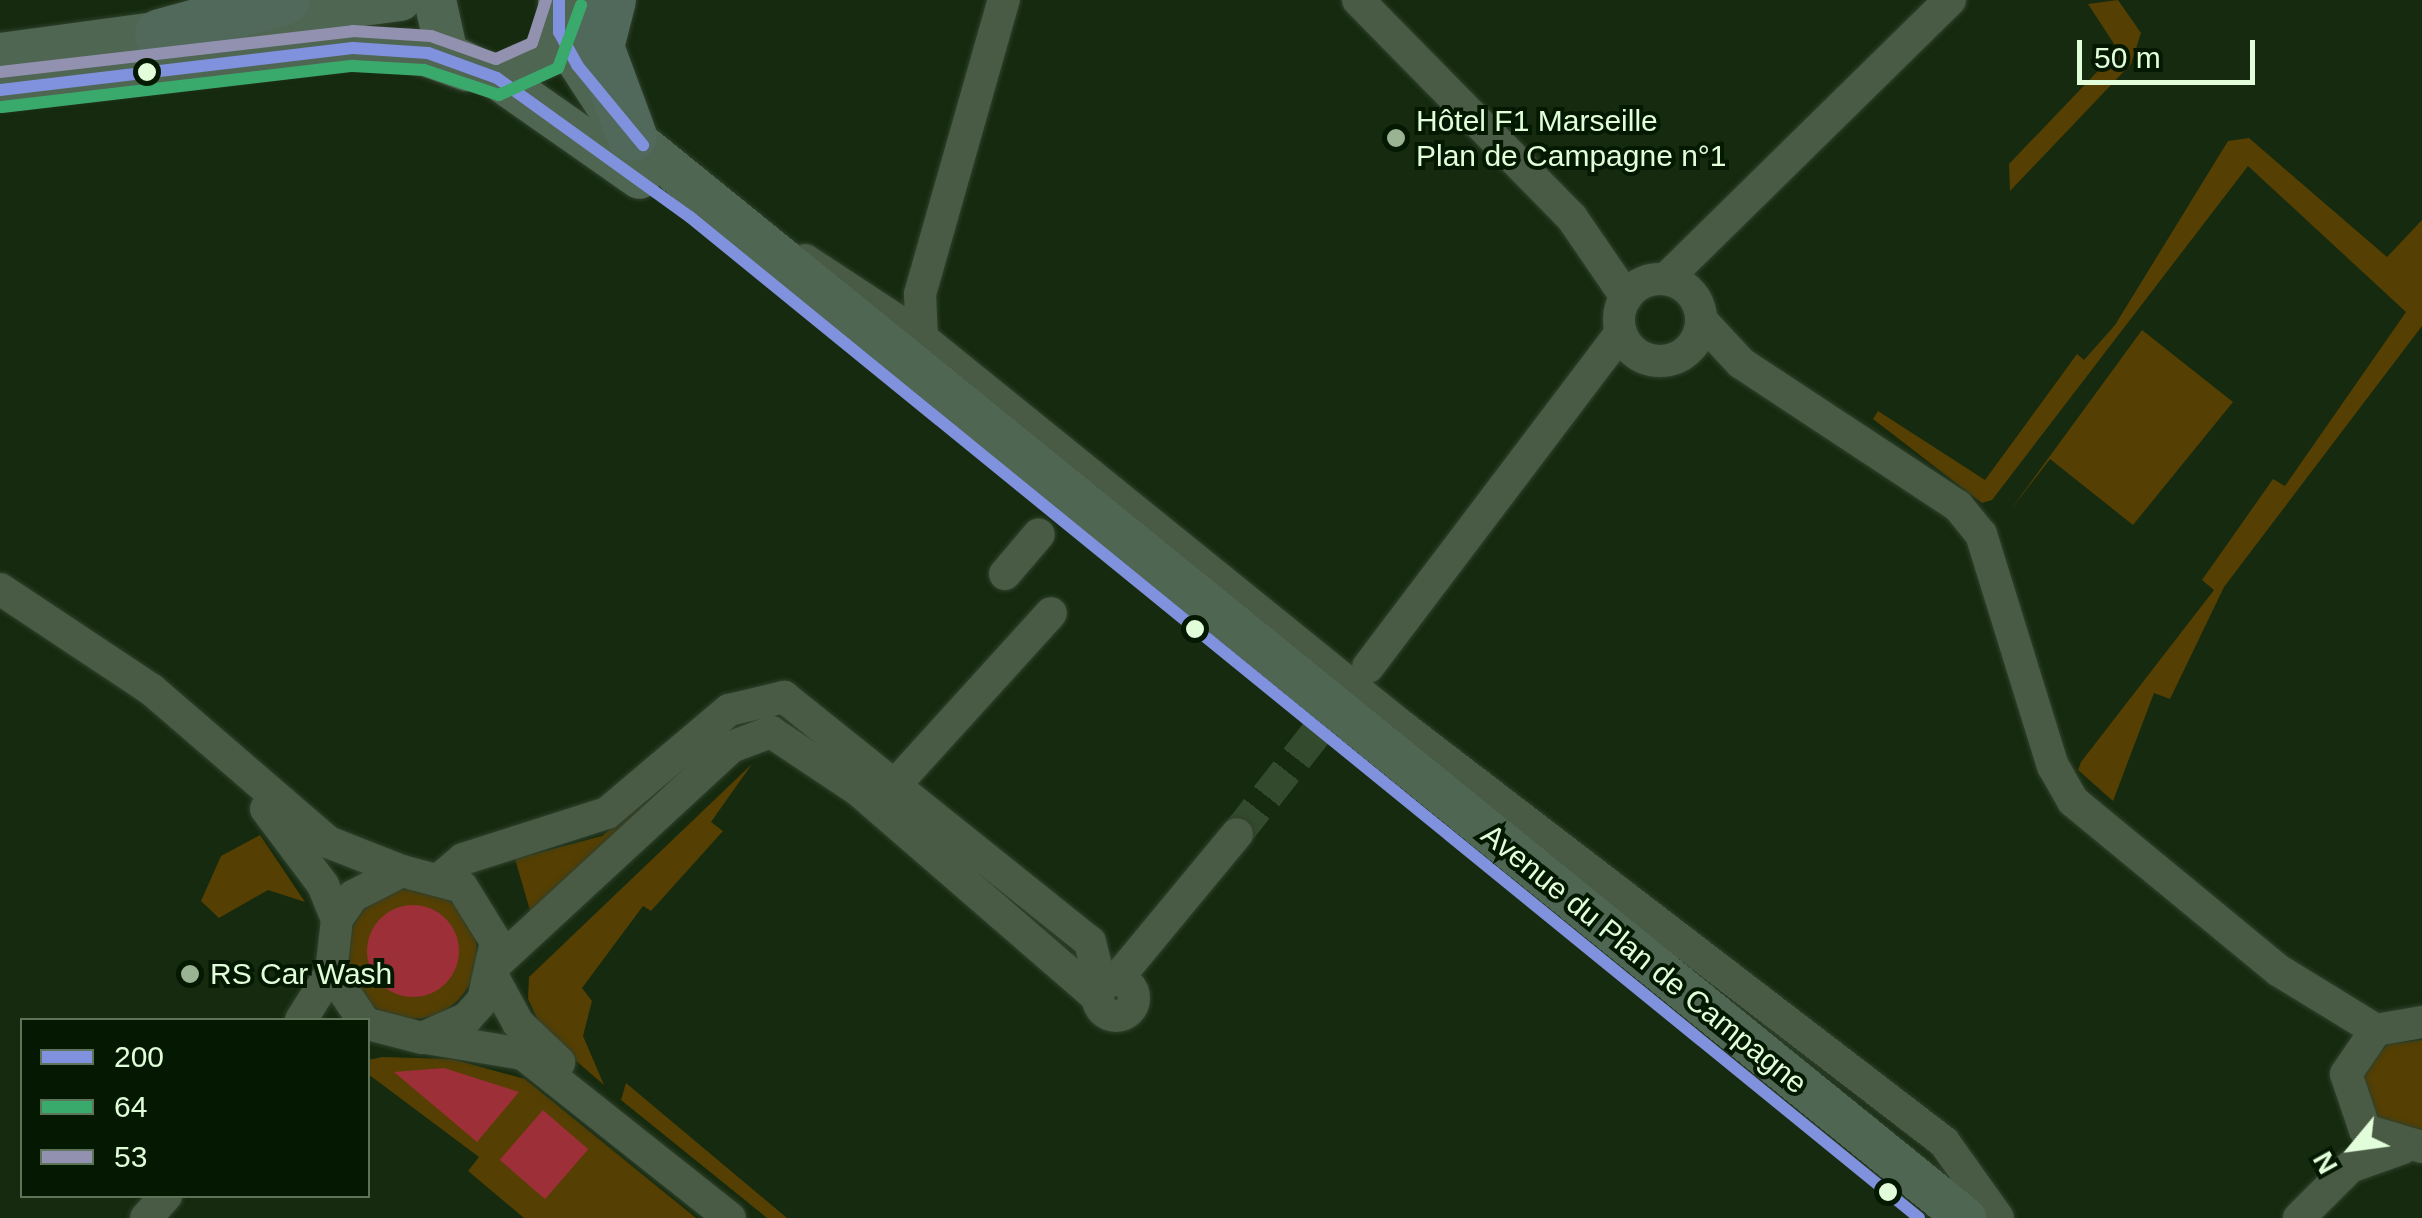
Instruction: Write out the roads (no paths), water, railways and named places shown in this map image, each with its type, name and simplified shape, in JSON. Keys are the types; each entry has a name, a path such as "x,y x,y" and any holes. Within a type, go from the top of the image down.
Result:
{"highway":[{"path":"160,34 284,0"},
{"path":"611,0 598,47 632,136"}],"main road":[{"path":"0,54 400,0"},
{"path":"435,0 436,32 482,74"},
{"path":"0,90 353,48 411,50 482,74 524,72 561,10"},
{"name":"Avenue du Plan de Campagne","path":"561,10 632,136 1966,1218"},
{"name":"Avenue du Plan de Campagne","path":"482,74 690,217 1918,1218"}],"street":[{"path":"922,338 920,294 1004,0"},
{"path":"1358,0 1572,218 1646,286 1699,310 1741,363 1958,506 1993,553 2060,785 2304,988 2376,1030"},
{"path":"1368,667 1576,402 1646,286 1754,199 1950,0"},
{"path":"1686,353 1699,310 1706,264 1754,199"},
{"path":"748,233 864,294 922,338 1399,724 1944,1142 1998,1218"},
{"path":"864,294 934,254"},
{"path":"1621,333 1651,360"},
{"path":"1576,402 1616,370 1651,360 1686,353 1741,363"},
{"path":"1005,574 1039,534"},
{"path":"0,588 152,690 328,842 402,871 442,876 478,902 494,971 518,1023 569,1072 746,1218"},
{"path":"0,607 147,706 252,796 288,834 337,919"},
{"path":"895,785 1051,613"},
{"path":"442,876 463,859 607,813 706,728 765,695 801,706 1090,942 1117,982"},
{"path":"383,1033 467,1018 494,971 731,747 771,732 858,790 1117,982"},
{"path":"1117,982 1237,834"},
{"path":"302,1018 331,972 337,919 353,896 402,871"},
{"path":"331,972 383,1033 523,1054 730,1218"},
{"path":"2300,1218 2328,1183 2352,1114 2353,1055 2304,988"},
{"path":"2353,1055 2376,1030 2422,1022"},
{"path":"2352,1114 2412,1148"},
{"path":"2328,1183 2412,1148"},
{"path":"146,1218 164,1198"}],"tunnel":[{"path":"1237,834 1350,690"}],"place":[{"name":"Hôtel F1 Marseille Plan de Campagne n°1","path":"1396,138"},
{"name":"RS Car Wash","path":"190,974"}]}
